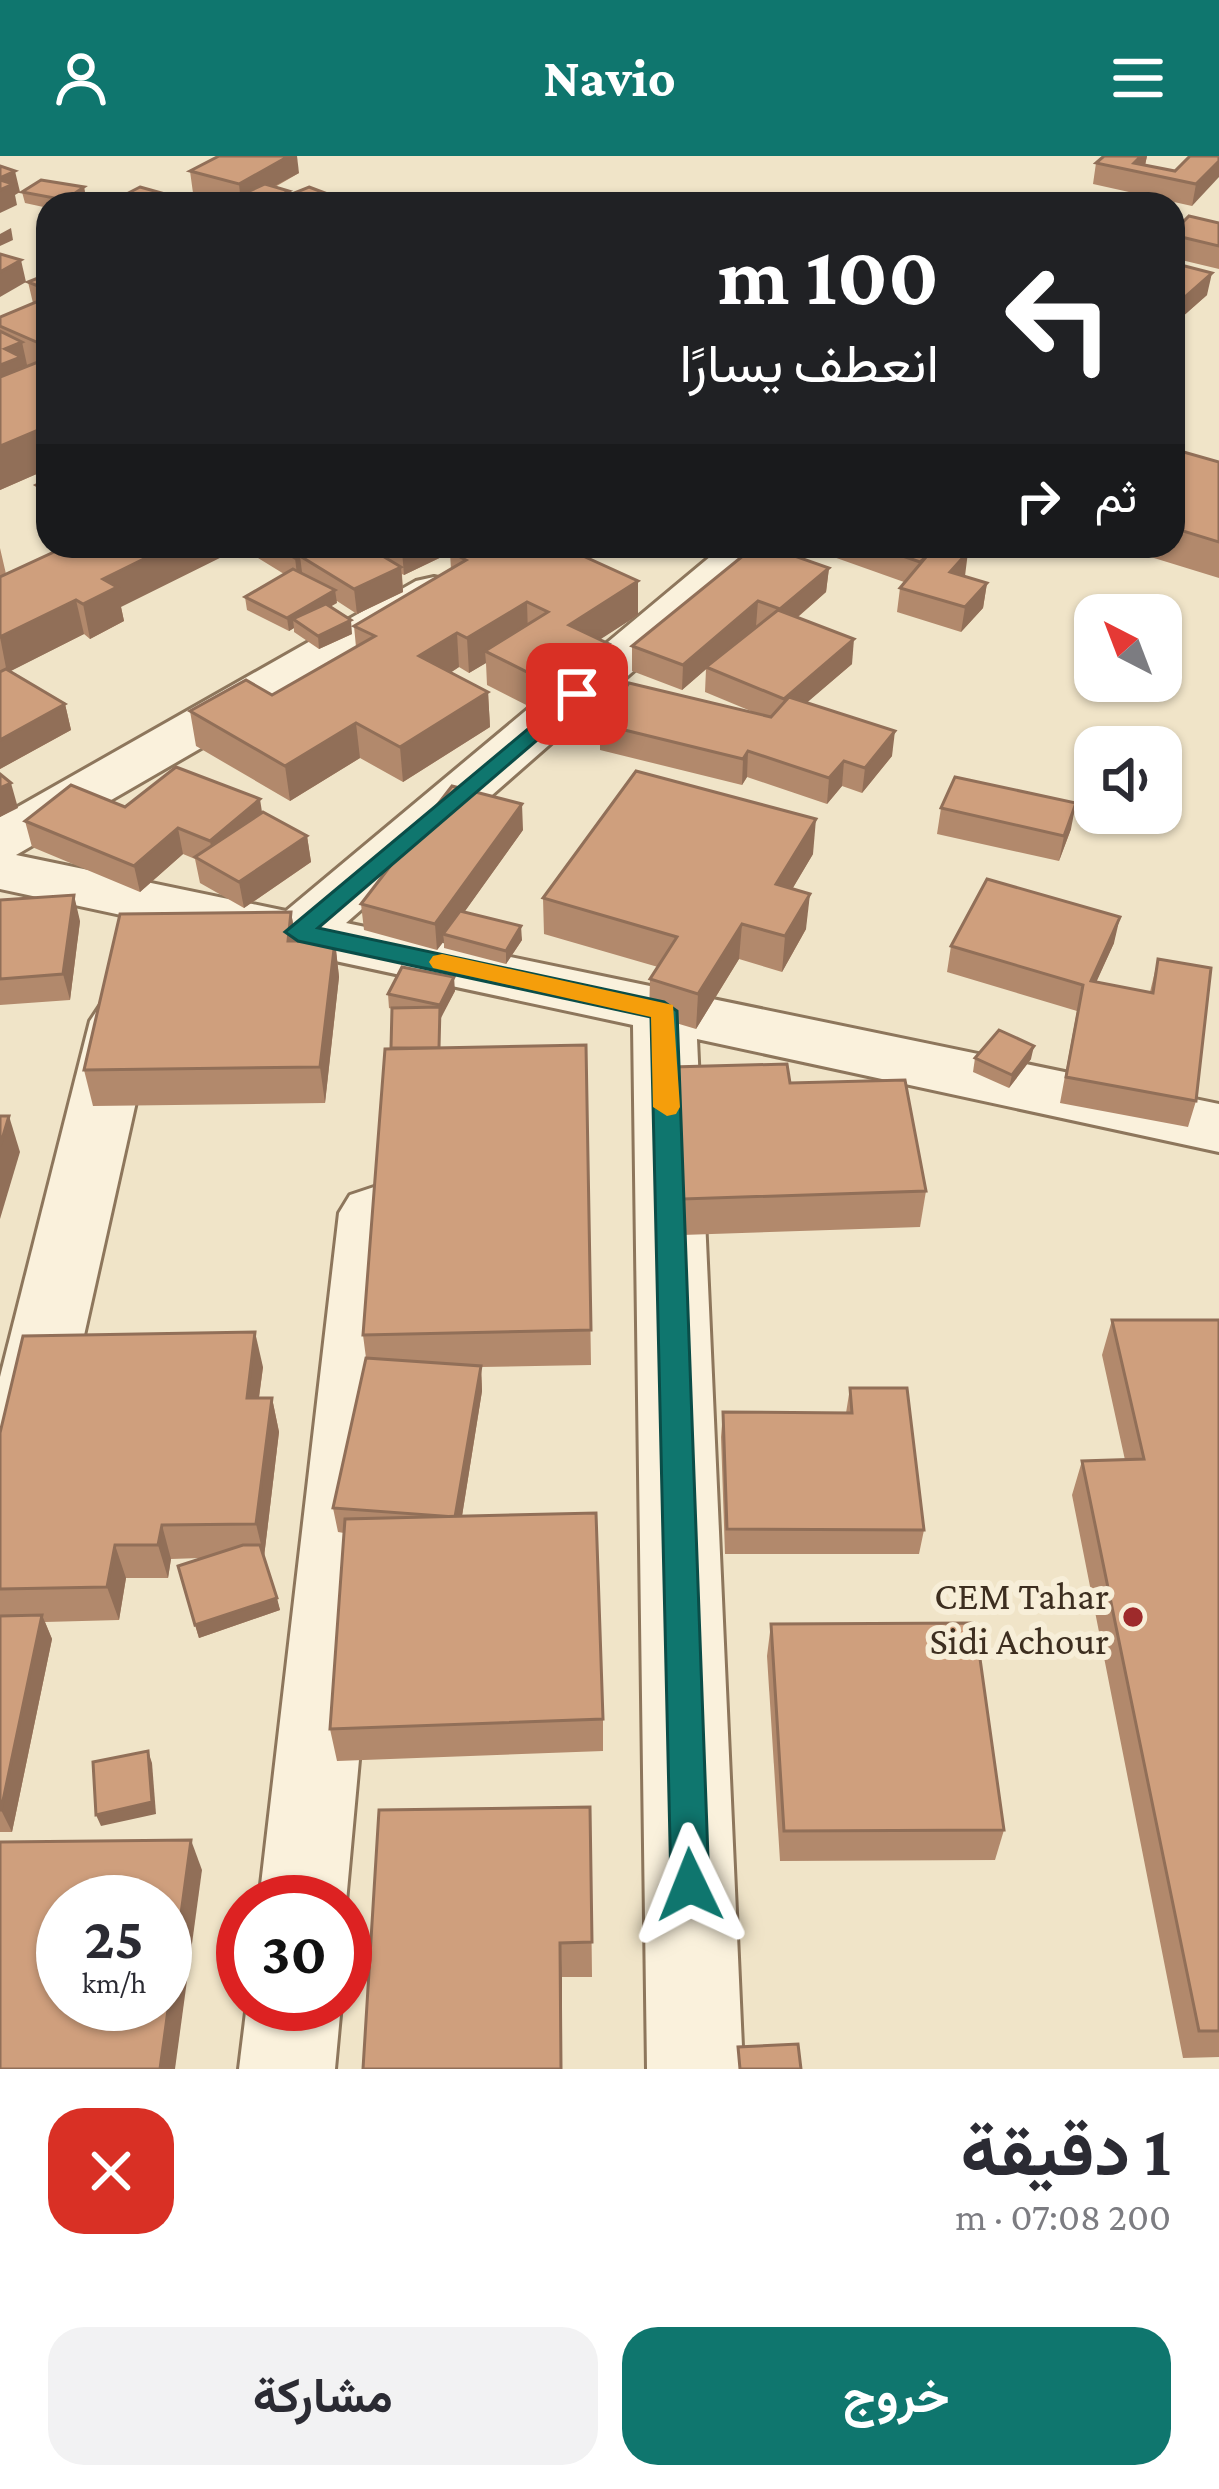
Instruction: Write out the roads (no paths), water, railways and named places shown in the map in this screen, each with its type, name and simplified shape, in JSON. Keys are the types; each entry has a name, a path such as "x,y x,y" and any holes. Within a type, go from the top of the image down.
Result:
{"street":[{"path":"298,932 738,558"},
{"path":"0,841 447,584"},
{"path":"0,870 298,932 397,989 664,1011 1219,1128"},
{"path":"0,1532 151,901"},
{"path":"664,1011 695,2069"},
{"path":"307,1875 382,1143"},
{"path":"287,2069 291,2031"}],"place":[{"name":"CEM Tahar Sidi Achour","path":"1133,1617"}]}
